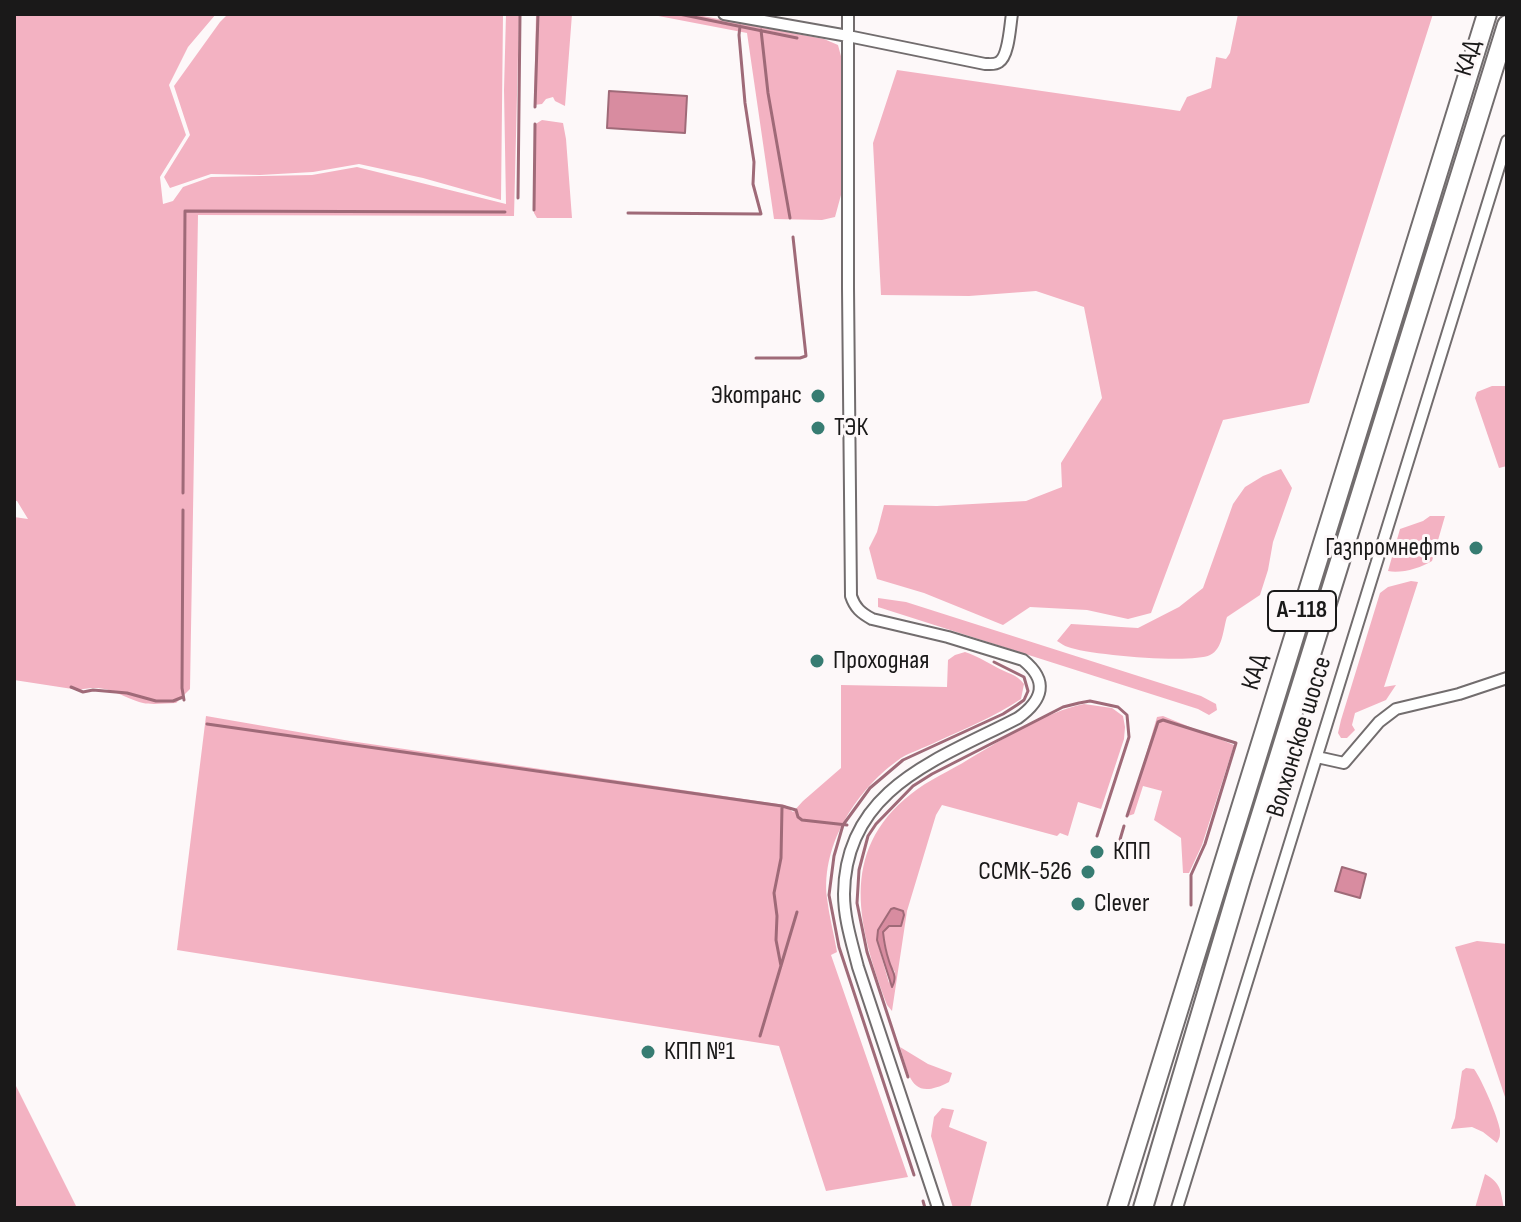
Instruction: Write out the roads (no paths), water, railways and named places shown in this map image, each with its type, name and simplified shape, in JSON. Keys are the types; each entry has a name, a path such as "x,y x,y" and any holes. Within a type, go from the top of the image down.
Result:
{"highway":[{"name":"КАД","path":"1117,1208 1487,14"},
{"name":"КАД","path":"1143,1208 1246,864 1507,25"}],"street":[{"path":"724,14 985,64 1001,61 1005,55 1012,14"},
{"path":"848,14 851,596 854,606 872,619 948,637 1023,660 1033,669 1040,688 1033,708 923,768 882,797 857,833 846,865 844,896 848,930 938,1208"},
{"name":"Волхонское шоссе","path":"1177,1208 1507,141"},
{"path":"1317,757 1344,763 1379,722 1396,709 1459,694 1507,678"}],"waterway":[{"path":"518,198 520,14"},
{"path":"535,107 538,14"},
{"path":"679,14 797,38"},
{"path":"628,213 761,214 753,184 754,162 745,103 740,26"},
{"path":"761,30 768,93 790,218"},
{"path":"534,210 535,124"},
{"path":"183,493 185,211 505,212"},
{"path":"756,358 806,356 793,237"},
{"path":"183,510 184,700"},
{"path":"914,1175 839,947 829,895 834,856 843,825 870,788 903,760 1003,714 1024,700 1028,691 1024,677 994,662"},
{"path":"71,687 83,692 127,693 156,701 173,701 183,697"},
{"path":"908,1077 867,952 857,903 859,870 868,836 876,824 913,786 932,774 1063,707 1090,701 1118,707 1127,715 1129,737 1097,836"},
{"path":"1127,816 1158,722 1163,720 1236,743 1205,844 1191,875 1191,905"},
{"path":"207,724 782,806 796,810 802,820 847,825"},
{"path":"781,966 776,940 774,893 781,858 782,807"},
{"path":"1119,843 1124,826"},
{"path":"760,1036 797,912"},
{"path":"923,1201 925,1208"}],"place":[{"name":"Экотранс","path":"818,396"},
{"name":"ТЭК","path":"818,428"},
{"name":"Газпромнефть","path":"1476,548"},
{"name":"Проходная","path":"817,661"},
{"name":"КПП","path":"1097,852"},
{"name":"ССМК-526","path":"1088,872"},
{"name":"Clever","path":"1078,904"},
{"name":"КПП №1","path":"648,1052"}]}
